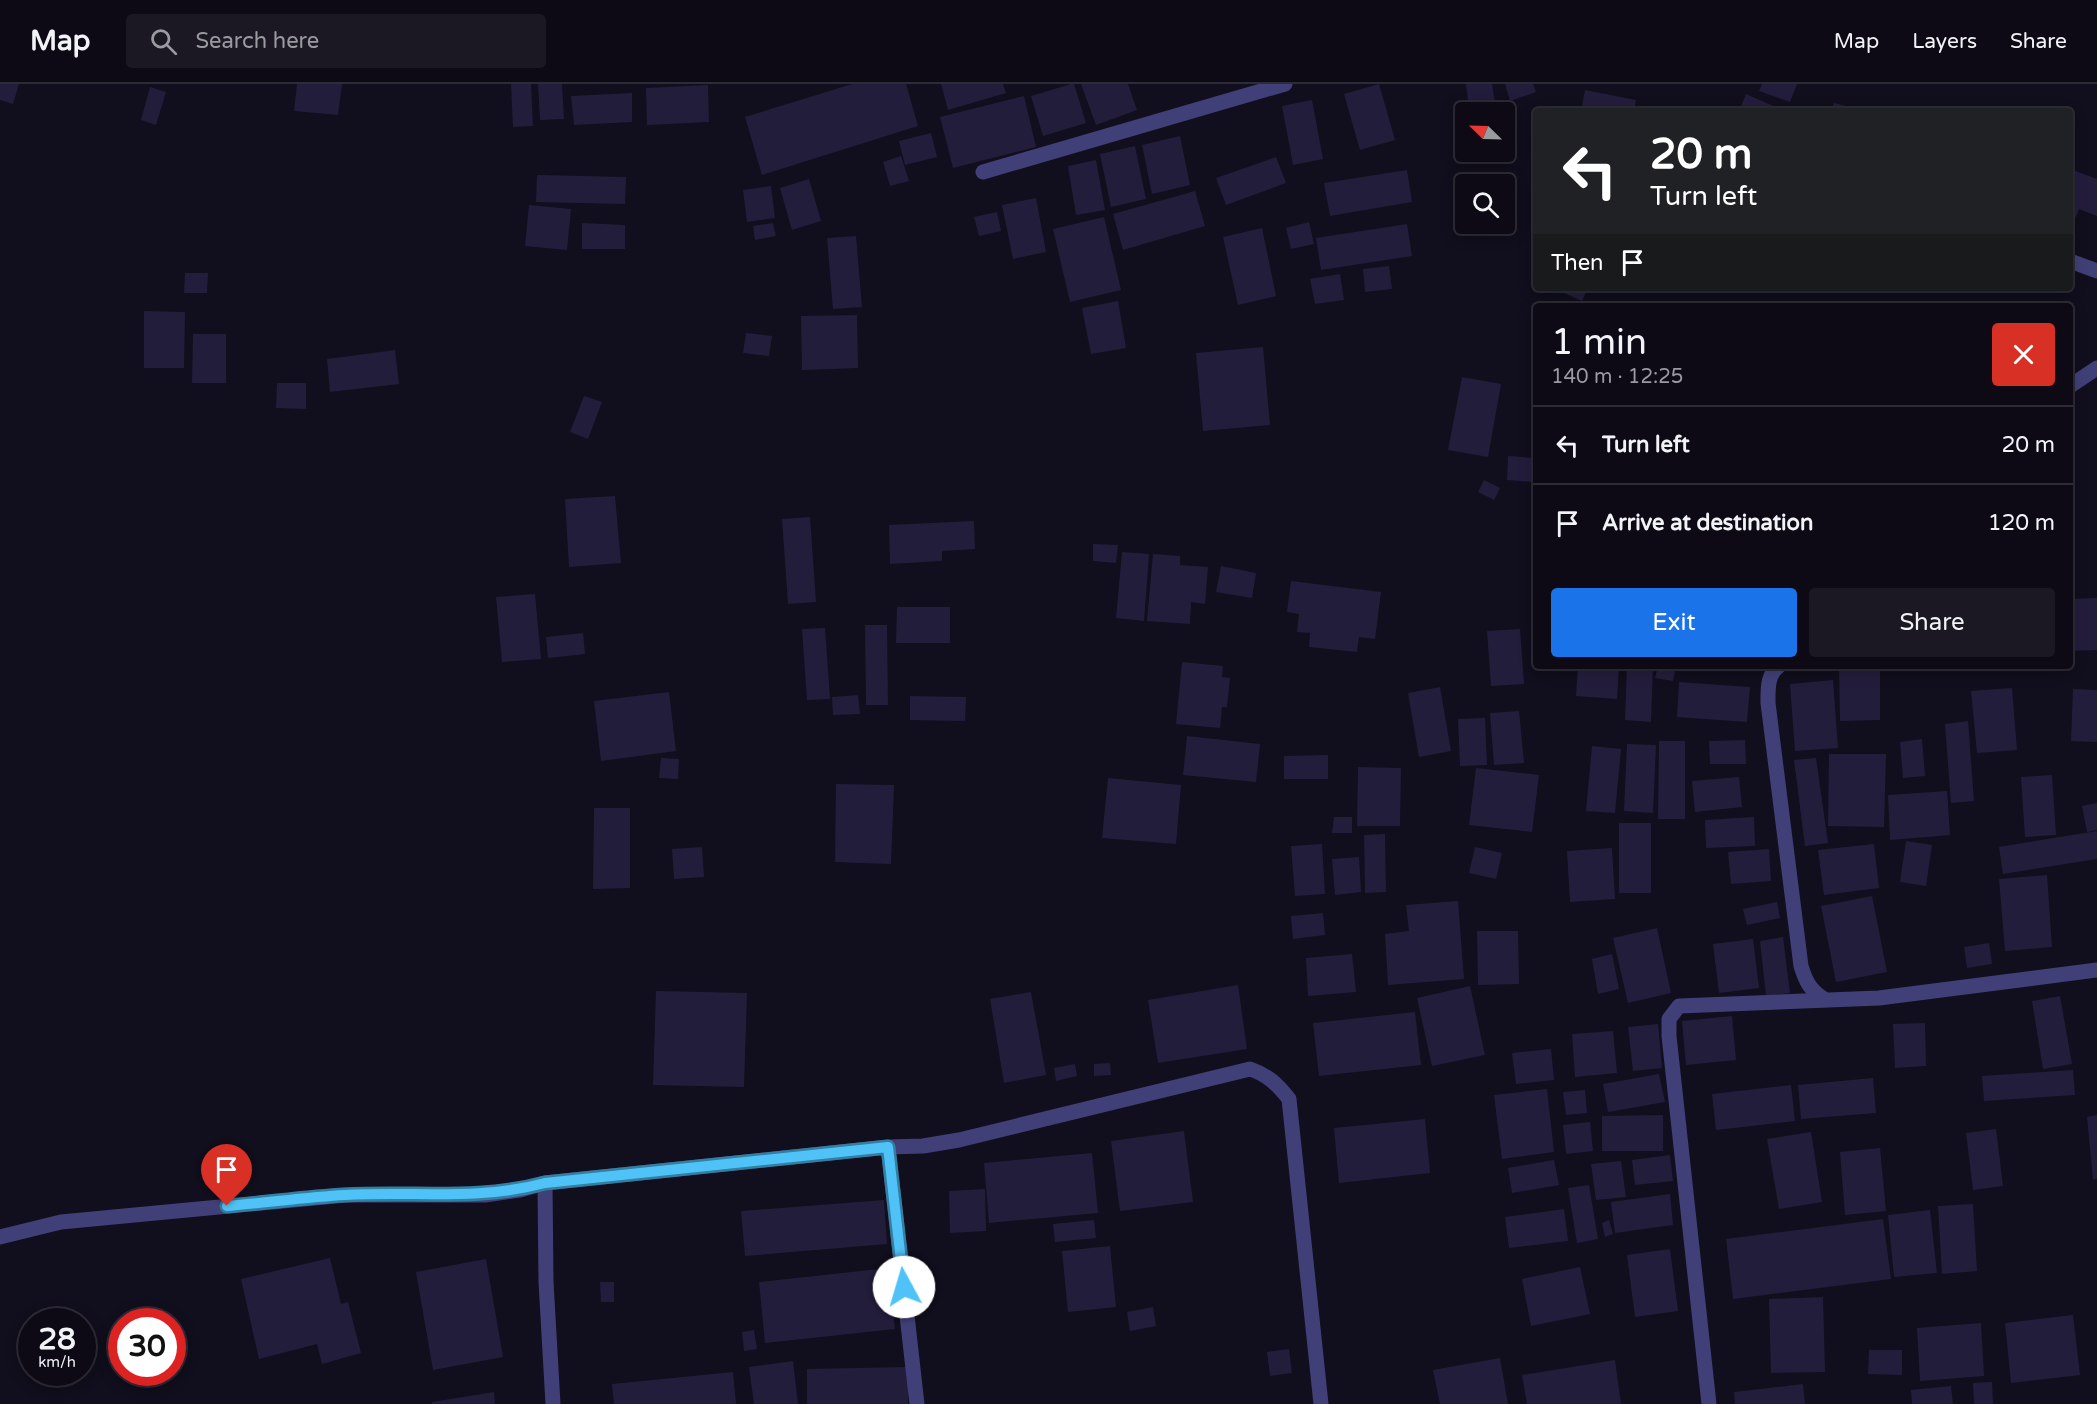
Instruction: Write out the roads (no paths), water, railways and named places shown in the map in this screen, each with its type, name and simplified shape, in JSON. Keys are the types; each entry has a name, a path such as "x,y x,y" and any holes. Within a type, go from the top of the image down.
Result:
{"street":[{"path":"983,172 1285,84"},
{"path":"2073,262 2097,271"},
{"path":"2073,385 2097,368"},
{"path":"1774,669 1768,684 1768,704 1801,966 1813,992 1828,1001 1879,998 2097,970"},
{"path":"1709,1404 1669,1019 1679,1006 1824,999"},
{"path":"0,1237 73,1221 346,1195 485,1194 520,1190 545,1183 888,1147 923,1146 959,1140 1250,1069 1264,1074 1275,1082 1289,1099 1321,1404"},
{"path":"888,1147 917,1404"},
{"path":"545,1183 546,1282 553,1404"}]}
